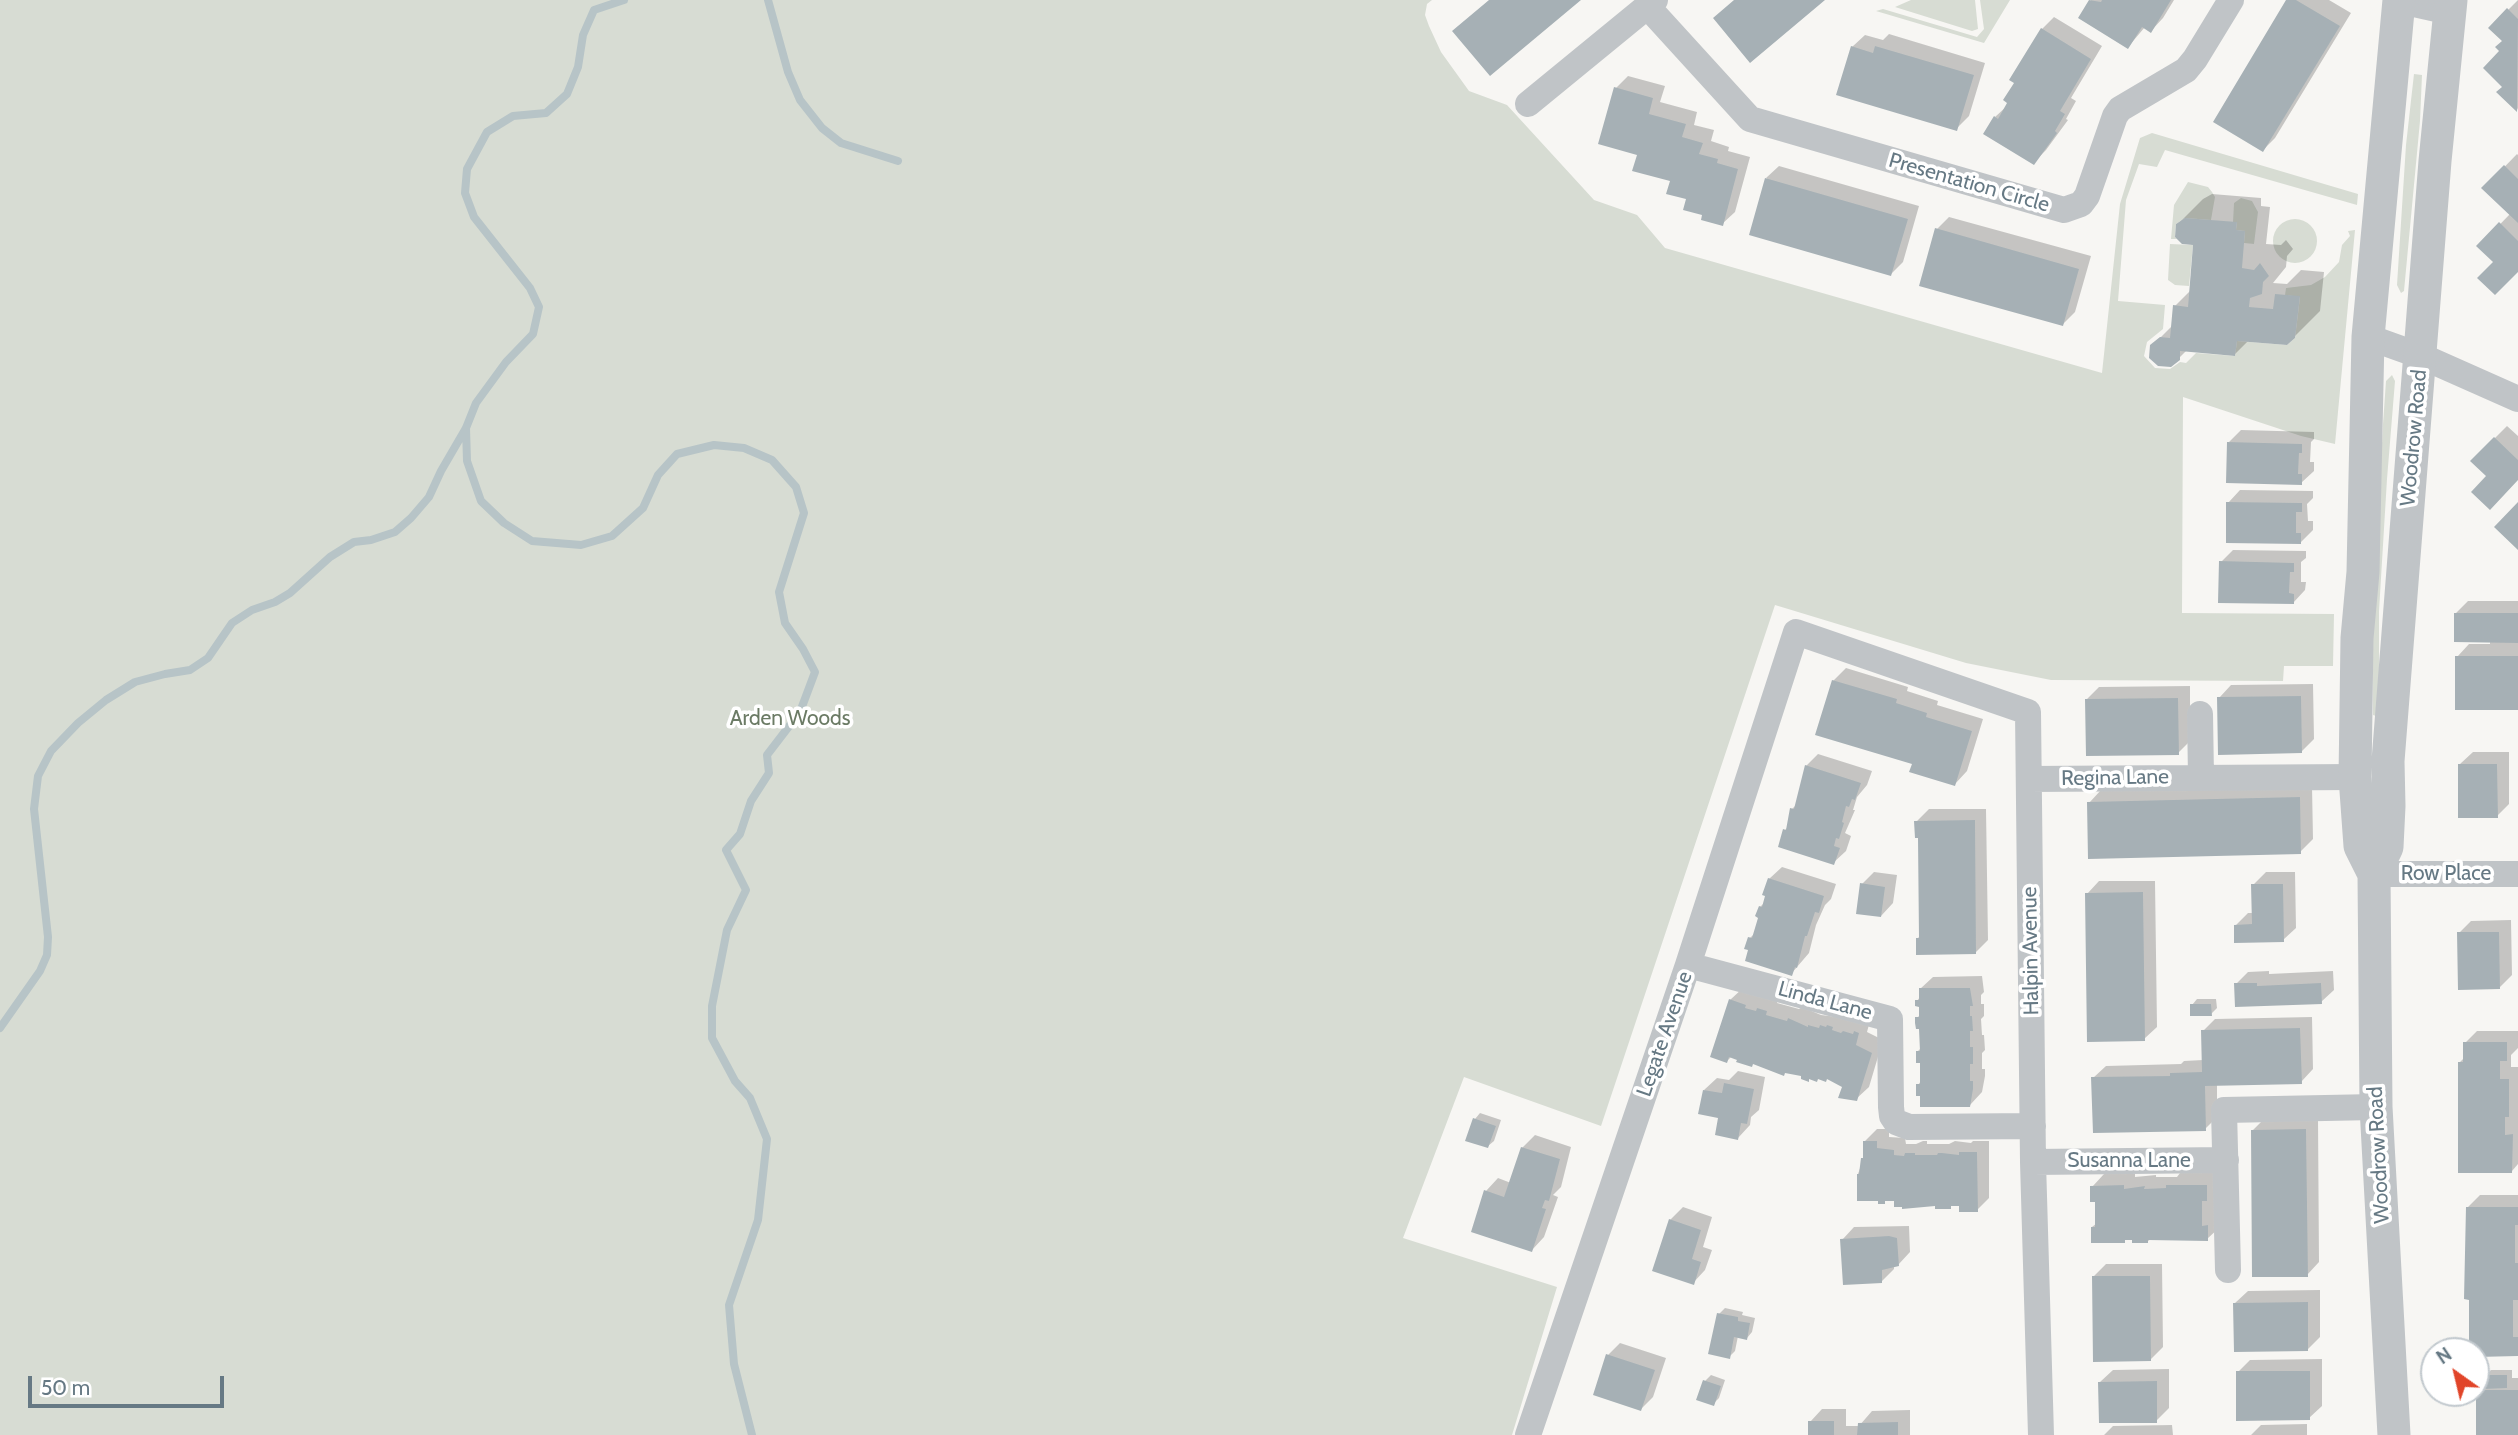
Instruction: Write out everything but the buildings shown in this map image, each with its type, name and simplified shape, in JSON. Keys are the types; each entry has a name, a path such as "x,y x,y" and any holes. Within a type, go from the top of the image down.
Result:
{"street":[{"name":"Presentation Circle","path":"1528,104 1651,3 1749,119 2064,211 2081,204 2087,196 2115,116 2120,109 2186,69 2195,60 2231,0"},
{"path":"2398,0 2451,6"},
{"name":"Woodrow Road","path":"2394,1435 2376,1107 2374,874 2360,846 2356,777 2357,638 2363,572 2368,337 2398,0"},
{"name":"Woodrow Road","path":"2374,874 2387,847 2388,761 2435,161 2451,6"},
{"path":"2368,337 2421,356 2518,400"},
{"name":"Halpin Avenue","path":"1796,632 2028,712 2032,1126 2041,1435"},
{"name":"Legate Avenue","path":"1528,1435 1688,965 1796,632"},
{"path":"2200,714 2201,777"},
{"name":"Regina Lane","path":"2029,779 2356,777"},
{"name":"Row Place","path":"2374,874 2518,874"},
{"name":"Linda Lane","path":"1688,965 1890,1019 1891,1107 1896,1122 1909,1127 2032,1126"},
{"path":"2228,1270 2224,1110 2376,1107"},
{"name":"Susanna Lane","path":"2033,1162 2225,1160"}],"green space":[{"name":"Arden Woods","path":"0,0 1432,0 1427,4 1425,15 1429,26 1441,52 1469,91 1507,105 1594,200 1637,215 1665,248 2102,373 2120,204 2140,138 2152,133 2358,194 2357,205 2165,150 2157,167 2139,164 2126,200 2118,301 2165,305 2163,329 2147,342 2144,356 2155,368 2170,369 2180,362 2186,363 2196,353 2235,356 2237,341 2287,345 2295,338 2300,297 2285,295 2286,288 2311,285 2325,277 2339,262 2342,245 2350,236 2348,231 2355,230 2335,444 2301,436 2183,397 2182,613 2334,614 2333,666 2284,666 2283,681 2051,680 1966,663 1775,605 1601,1126 1464,1077 1403,1238 1557,1287 1512,1435 0,1435"},
{"path":"1911,0 1975,0 1978,29 1972,31 1895,7"},
{"path":"1980,0 2010,0 1984,43 1876,11 1883,9 1977,37 1984,29"},
{"path":"2414,74 2422,75 2420,121 2404,291 2401,293 2397,285 2406,145"},
{"path":"2188,182 2208,187 2212,192 2215,197 2211,220 2185,218 2176,224 2177,239 2171,239 2174,205"},
{"path":"2241,198 2252,201 2258,212 2254,244 2244,243 2245,231 2236,230 2237,222 2233,222 2234,203"},
{"path":"2295,219 2311,225 2317,241 2311,257 2295,263 2279,257 2273,241 2279,225"},
{"path":"2170,244 2193,245 2189,286 2175,285 2168,280"},
{"path":"2392,375 2395,381 2379,611 2379,712 2376,716 2373,715 2373,618 2386,381"}],"waterway":[{"path":"0,1028 40,971 47,955 48,937 34,809 38,776 51,751 78,723 106,700 135,682 190,670 208,658 232,623 252,610 290,593 330,557 354,542 395,532 429,497 466,428 476,403 506,362 533,334 539,307 530,288 474,217 465,193 467,169 487,132 513,116 546,113 567,94 578,67 583,35 594,10 624,0"},
{"path":"768,0 788,72 800,100 822,128 841,143 898,161"},
{"path":"466,428 467,461 481,501 504,523 532,541 581,545 612,536 643,508 658,475 677,454 714,445 744,448 772,460 796,487 804,513 779,592 785,623 815,672 800,712 767,755 769,773 751,801 740,834 726,850 746,890 727,930 712,1006 712,1038 735,1081 750,1098 767,1139 758,1220 729,1305 734,1364 752,1435"}]}
